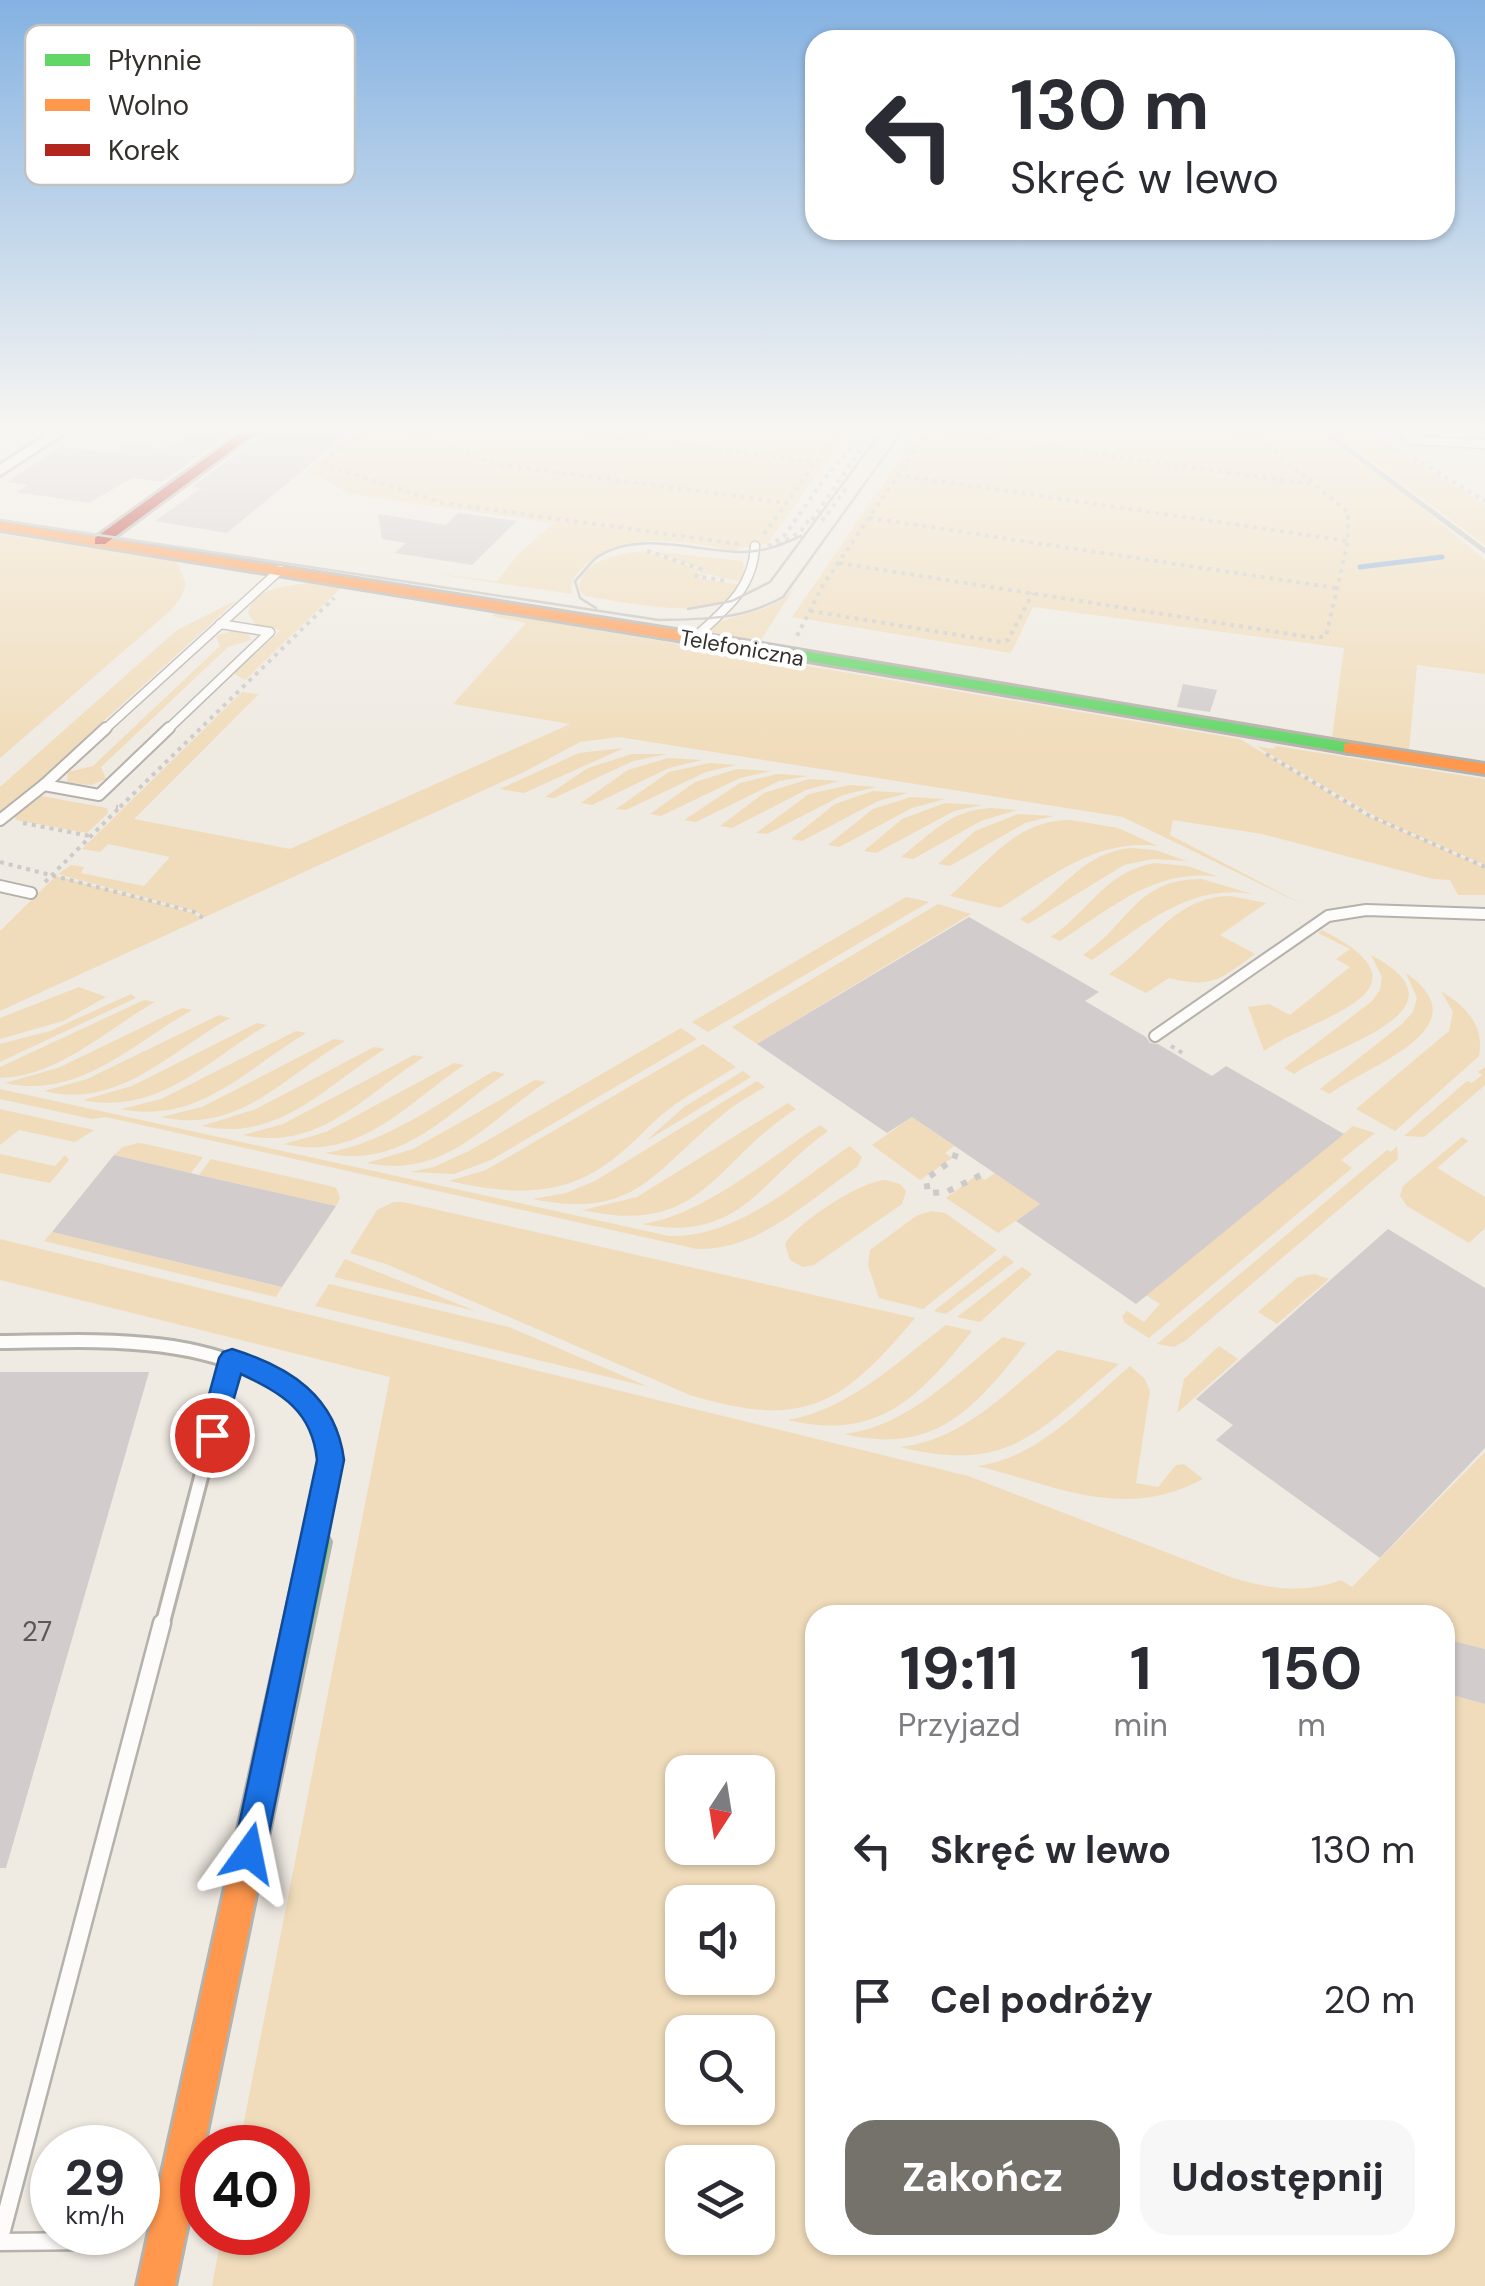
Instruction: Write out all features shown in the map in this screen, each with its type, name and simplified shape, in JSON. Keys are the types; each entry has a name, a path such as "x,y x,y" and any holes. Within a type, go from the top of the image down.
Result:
{"street":[{"name":"Telefoniczna","path":"79,539 1485,770"},
{"path":"100,542 105,539"},
{"path":"156,2286 316,1542"}],"lane":[{"path":"692,639 750,584 756,565 755,548"},
{"path":"4,820 280,570"},
{"path":"44,785 99,795 270,632 220,624"},
{"path":"0,886 31,893"},
{"path":"1155,1036 1328,916 1366,910 1485,914"},
{"path":"0,1342 159,1341 197,1346 275,1379 310,1405 327,1431 331,1460 316,1542"},
{"path":"30,2241 0,2240 232,1358"}],"path":[{"path":"690,539 755,548 789,539"},
{"path":"755,548 762,539"},
{"path":"755,548 778,539"},
{"path":"808,620 855,539"},
{"path":"1007,539 1336,588"},
{"path":"839,563 1315,638 1326,636 1348,540 1339,539"},
{"path":"647,551 701,569 696,576 750,584"},
{"path":"810,611 1001,642 1008,640 1033,593"},
{"path":"120,807 334,598"},
{"path":"1248,734 1247,742 1370,816 1485,866"},
{"path":"4,820 90,836"},
{"path":"31,893 82,844"},
{"path":"0,862 194,912 203,918"},
{"path":"1173,1048 1186,1055"},
{"path":"956,1153 954,1160 926,1179 928,1193 947,1194 985,1172"}],"shaded area":[{"path":"0,539 32,539 176,560 186,584 170,611 0,758"},
{"path":"536,539 771,539 767,544 739,548 737,552 657,541 617,547 580,570 572,582 572,594 429,573 497,581"},
{"path":"846,539 1459,539 1485,560 1485,674 1417,665 1409,750 1332,738 1344,648 1033,607 1011,653 792,617"},
{"path":"644,551 699,569 697,577 701,570 714,573 650,551 743,561 745,583 703,573 700,579 743,585 726,601 695,608 657,607 585,596 579,590 586,571 594,565 613,556"},
{"path":"315,582 342,587 245,680 234,674 281,630 256,625 248,613 258,597 275,588"},
{"path":"795,587 759,643 707,631 727,619 772,605"},
{"path":"237,600 0,815 0,787 177,630"},
{"path":"495,613 1240,739 1363,814 1485,868 1485,895 1458,895 1450,880 1433,879 1262,834 1173,820 1170,835 1306,906 1123,817 619,737 580,742 524,772 205,917 58,874 71,865 84,867 81,873 144,886 170,857 108,844 100,852 82,849 242,692 259,694 134,819 290,849 570,724 453,704 526,623 492,616"},
{"path":"231,631 247,633 251,640 228,647 101,767 106,779 91,785 67,782 68,772 93,766 220,646 216,636"},
{"path":"1256,746 1485,779 1485,865 1380,819"},
{"path":"624,748 524,793 500,789 579,753"},
{"path":"632,754 667,754 633,761 554,798 545,797 588,768"},
{"path":"668,758 702,760 669,768 592,805 581,803 628,770"},
{"path":"710,763 736,765 706,772 626,810 616,809 669,772"},
{"path":"737,769 771,771 740,778 661,816 650,814 695,782"},
{"path":"777,774 808,776 779,781 696,822 684,820 740,783"},
{"path":"809,779 839,781 806,790 732,828 720,826 764,793"},
{"path":"850,785 876,787 843,795 767,834 756,833 809,794"},
{"path":"873,791 908,793 878,801 802,841 791,839 835,804"},
{"path":"42,796 107,808 108,813 87,833 16,820 15,816"},
{"path":"911,797 945,799 912,808 839,847 828,845 873,809"},
{"path":"945,803 982,805 954,811 876,853 864,851 902,819"},
{"path":"991,808 1017,810 981,821 913,859 901,857 952,818"},
{"path":"1018,814 1053,816 1025,823 950,866 938,864 975,831"},
{"path":"1071,820 1118,828 1158,846 1136,845 1094,854 1000,908 950,896 1018,835 1051,822"},
{"path":"1131,848 1155,850 1187,861 1153,859 1124,865 1028,924 1020,919 1084,866"},
{"path":"1155,863 1187,866 1219,877 1175,878 1154,884 1060,941 1051,937 1123,874"},
{"path":"56,876 193,913 201,919 0,1011 0,931"},
{"path":"1202,879 1252,894 1229,892 1186,901 1092,960 1083,955 1147,895 1180,881"},
{"path":"1230,896 1266,903 1220,935 1255,954 1233,970 1206,982 1169,978 1146,993 1109,974 1178,913 1210,898"},
{"path":"906,897 929,902 708,1032 692,1022"},
{"path":"938,904 971,914 757,1044 732,1027"},
{"path":"1322,930 1357,952 1371,970 1370,986 1357,1001 1336,1014 1264,1051 1248,1007 1269,1004 1290,1015 1350,967 1336,959 1350,949 1318,933"},
{"path":"1371,955 1400,975 1409,993 1403,1010 1386,1025 1294,1074 1284,1068 1371,1002 1380,990 1382,977"},
{"path":"1406,973 1427,993 1433,1011 1426,1028 1412,1043 1330,1094 1320,1089 1413,1012 1417,998"},
{"path":"79,987 106,997 63,1021 0,1039 0,1018"},
{"path":"1441,991 1458,1003 1476,1026 1479,1056 1395,1131 1356,1109 1449,1031 1453,1012"},
{"path":"131,994 136,998 0,1062 0,1044 50,1031"},
{"path":"144,1000 155,1002 81,1050 42,1069 0,1078 0,1067"},
{"path":"182,1008 192,1010 81,1076 32,1086 5,1083 58,1068"},
{"path":"219,1015 230,1018 120,1085 71,1095 44,1091 87,1079"},
{"path":"257,1023 267,1025 159,1093 110,1103 83,1100 132,1086"},
{"path":"681,1028 697,1039 491,1160 454,1174 410,1172 434,1167 469,1151"},
{"path":"296,1031 306,1033 198,1101 149,1112 121,1109 161,1099"},
{"path":"334,1039 345,1041 237,1110 214,1118 161,1117 202,1107"},
{"path":"703,1044 736,1067 672,1106 624,1150 579,1180 516,1191 449,1181 486,1170"},
{"path":"374,1047 385,1049 278,1119 230,1129 202,1126 256,1109"},
{"path":"414,1055 424,1057 319,1128 270,1138 243,1135 283,1124"},
{"path":"454,1063 464,1065 381,1126 359,1137 336,1145 284,1144 326,1132"},
{"path":"1485,1067 1485,1085 1424,1137 1404,1136 1467,1081 1472,1083 1482,1075 1478,1072"},
{"path":"494,1071 505,1074 443,1121 401,1146 353,1156 325,1153 391,1131"},
{"path":"743,1071 751,1077 646,1141 684,1107"},
{"path":"535,1080 546,1082 464,1144 443,1155 395,1166 367,1163 413,1149"},
{"path":"757,1081 765,1087 725,1113 639,1187 596,1203 533,1199 566,1193 595,1181"},
{"path":"0,1089 669,1236 719,1228 742,1218 850,1146 862,1157 857,1167 762,1233 741,1242 697,1249 106,1117 92,1119 0,1099"},
{"path":"788,1103 796,1109 703,1190 681,1204 655,1213 623,1216 583,1210 637,1197"},
{"path":"0,1109 94,1130 75,1142 19,1130 0,1145"},
{"path":"912,1117 954,1146 945,1153 952,1158 920,1180 872,1145"},
{"path":"820,1125 828,1131 747,1203 726,1216 703,1225 676,1228 642,1224 665,1219 711,1198"},
{"path":"1353,1126 1375,1133 1341,1160 1352,1168 1149,1338 1125,1323 1122,1316 1127,1311 1144,1322 1160,1304 1146,1295"},
{"path":"1462,1137 1468,1141 1437,1168 1485,1197 1485,1228 1469,1243 1407,1206 1400,1196 1403,1186"},
{"path":"138,1143 203,1157 191,1173 114,1155 123,1147"},
{"path":"1397,1146 1398,1159 1185,1341 1174,1347 1157,1344 1387,1150 1391,1152"},
{"path":"0,1154 55,1166 65,1155 69,1160 50,1183 0,1173"},
{"path":"211,1159 330,1186 336,1188 340,1198 336,1206 199,1175"},
{"path":"995,1173 1040,1204 998,1233 946,1198 977,1175 985,1180"},
{"path":"886,1180 900,1184 906,1191 902,1204 814,1265 803,1267 790,1260 785,1244 802,1225 846,1195"},
{"path":"394,1202 915,1318 865,1372 818,1402 792,1409 763,1410 730,1405 690,1395 386,1264 350,1253 377,1210"},
{"path":"931,1211 945,1213 997,1250 923,1309 879,1298 868,1265 870,1250 916,1216"},
{"path":"52,1232 282,1287 276,1297 44,1241"},
{"path":"0,1239 968,1476 1260,1585 1300,1588 1341,1580 1352,1587 1485,1452 1485,1649 1455,1642 1455,1605 805,1605 805,2255 1455,2255 1455,1696 1485,1704 1485,2286 212,2286 218,2255 310,2255 310,2125 243,2125 390,1377 0,1280"},
{"path":"1005,1255 1014,1262 946,1314 934,1311"},
{"path":"345,1259 476,1311 334,1277"},
{"path":"1022,1267 1032,1274 980,1322 957,1317"},
{"path":"1314,1274 1329,1279 1277,1324 1258,1312 1298,1277"},
{"path":"329,1284 509,1327 649,1387 315,1306"},
{"path":"946,1325 972,1331 915,1394 895,1408 848,1425 788,1420 852,1395"},
{"path":"1003,1337 1026,1343 989,1388 950,1421 904,1438 844,1434 889,1421 909,1410"},
{"path":"1219,1346 1238,1359 1177,1413 1184,1379"},
{"path":"1058,1350 1119,1364 1044,1426 997,1450 970,1455 900,1447 923,1443 965,1424"},
{"path":"1130,1366 1145,1379 1150,1391 1136,1483 1158,1487 1176,1465 1184,1464 1203,1479 1174,1492 1117,1499 1062,1490 977,1466 999,1461 1041,1441"}],"building":[{"path":"382,539 499,539 472,565 395,553 406,543"},
{"path":"1183,684 1217,690 1210,712 1177,707"},
{"path":"969,917 1099,992 1085,1001 1150,1043 1212,1076 1226,1066 1344,1134 1136,1304 1016,1221 1040,1204 912,1117 887,1133 757,1044"},
{"path":"114,1155 336,1206 282,1287 52,1232"},
{"path":"1388,1229 1485,1288 1485,1448 1380,1558 1216,1440 1233,1425 1196,1399"},
{"path":"0,1372 149,1372 6,1868 0,1868"},
{"path":"1455,1642 1485,1649 1485,1704 1455,1696"}],"waterway":[{"path":"1360,567 1442,557"}],"tram line":[{"path":"123,539 659,620 738,614 768,605 783,597 825,539"},
{"path":"596,608 580,598 575,581 596,558 612,549 648,543 750,552 794,539"},
{"path":"688,609 732,601 770,582 802,539"}],"railway":[{"path":"1468,539 1485,551"}],"traffic: fast":[{"path":"726,643 1350,748"},
{"path":"248,1856 316,1542"}],"traffic: slow":[{"path":"79,539 726,643"},
{"path":"1350,748 1485,769"},
{"path":"156,2286 248,1856"}],"route":[{"path":"212,1435 232,1358 275,1379 310,1405 327,1431 331,1460 249,1853"}]}
